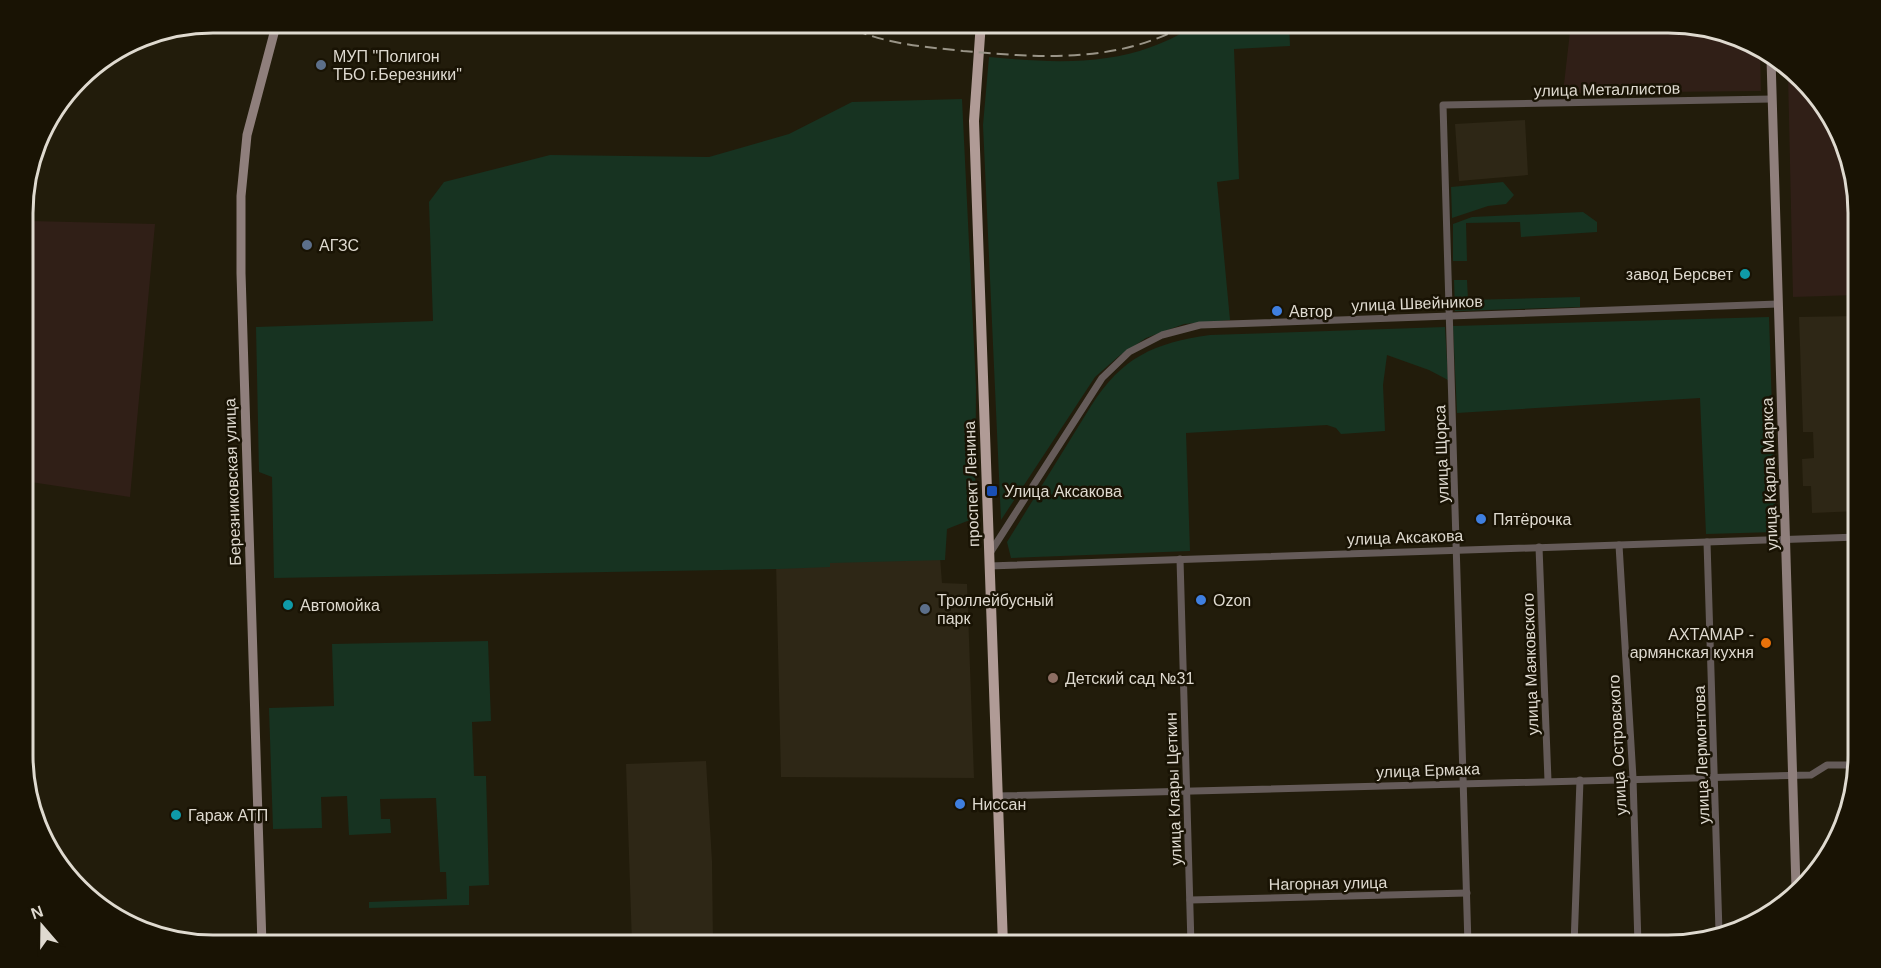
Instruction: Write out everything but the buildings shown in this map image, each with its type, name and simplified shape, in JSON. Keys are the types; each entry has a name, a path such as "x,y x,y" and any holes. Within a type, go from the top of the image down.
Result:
{"main road":[{"name":"проспект Ленина","path":"980,33 974,121 1003,935"}],"street":[{"name":"Березниковская улица","path":"262,935 241,273 241,196 247,135 274,33"},
{"name":"улица Карла Маркса","path":"1771,66 1796,881"},
{"name":"улица Металлистов","path":"1443,105 1772,99"},
{"name":"улица Щорса","path":"1443,105 1468,935"},
{"name":"улица Швейников","path":"989,560 1102,378 1130,352 1161,335 1200,325 1778,304"},
{"name":"улица Аксакова","path":"989,560 1180,559 1848,537"},
{"name":"улица Лермонтова","path":"1707,542 1719,927"},
{"name":"улица Островского","path":"1619,545 1633,778 1638,935"},
{"name":"улица Маяковского","path":"1539,547 1548,781"},
{"name":"улица Клары Цеткин","path":"1180,559 1191,935"},
{"name":"улица Ермака","path":"997,796 1464,782 1792,776 1811,775 1827,765 1848,765"},
{"path":"1574,935 1580,780"},
{"name":"Нагорная улица","path":"1190,900 1467,893"}],"shaded area":[{"path":"1570,33 1668,33 1703,36 1726,43 1760,59 1761,91 1563,93"},
{"path":"1788,80 1811,104 1834,144 1842,167 1848,213 1848,295 1793,297"},
{"path":"1525,120 1528,175 1459,181 1455,124"},
{"path":"33,221 155,224 130,497 33,482"},
{"path":"1848,316 1848,511 1812,513 1811,486 1803,486 1802,459 1814,458 1813,432 1803,432 1799,317"},
{"name":"Троллейбусный парк","path":"940,557 942,583 967,584 974,778 781,777 776,562"},
{"path":"706,761 712,861 713,935 632,935 626,764"}],"green space":[{"path":"1183,33 1289,33 1290,46 1234,49 1239,179 1217,182 1230,320 1184,324 1146,338 1119,356 1095,377 1001,520 983,125 989,57 1050,61 1092,60 1132,53"},
{"path":"962,99 976,387 975,518 947,529 945,560 830,563 830,567 778,569 274,578 272,477 259,472 256,327 433,321 429,202 444,182 550,155 709,157 789,134 852,102"},
{"path":"1503,182 1514,195 1506,204 1488,206 1452,218 1451,187"},
{"path":"1583,212 1597,222 1597,232 1521,237 1520,222 1466,223 1467,261 1453,261 1453,224 1472,217"},
{"path":"1454,280 1467,280 1468,300 1580,297 1580,307 1455,311"},
{"path":"1769,317 1776,532 1706,534 1700,398 1457,413 1453,326"},
{"path":"1445,327 1448,380 1429,370 1387,355 1383,385 1385,431 1341,434 1336,428 1327,425 1186,433 1190,551 1011,558 1007,542 1091,406 1115,375 1141,355 1172,343 1210,335"},
{"path":"488,641 491,721 472,722 474,776 486,776 489,885 469,886 469,905 369,908 369,902 447,899 446,872 440,872 436,798 380,799 381,819 390,819 391,833 349,835 347,796 321,797 322,828 273,829 269,708 334,706 332,644"}],"railway":[{"path":"864,33 884,40 963,51 1051,56 1108,51 1137,45 1170,33"}],"place":[{"name":"МУП \"Полигон ТБО г.Березники\"","path":"321,65"},
{"name":"АГЗС","path":"307,245"},
{"name":"завод Берсвет","path":"1745,274"},
{"name":"Автор","path":"1277,311"},
{"name":"Улица Аксакова","path":"992,491"},
{"name":"Пятёрочка","path":"1481,519"},
{"name":"Ozon","path":"1201,600"},
{"name":"Автомойка","path":"288,605"},
{"name":"Троллейбусный парк","path":"925,609"},
{"name":"АХТАМАР - армянская кухня","path":"1766,643"},
{"name":"Детский сад №31","path":"1053,678"},
{"name":"Ниссан","path":"960,804"},
{"name":"Гараж АТП","path":"176,815"}]}
